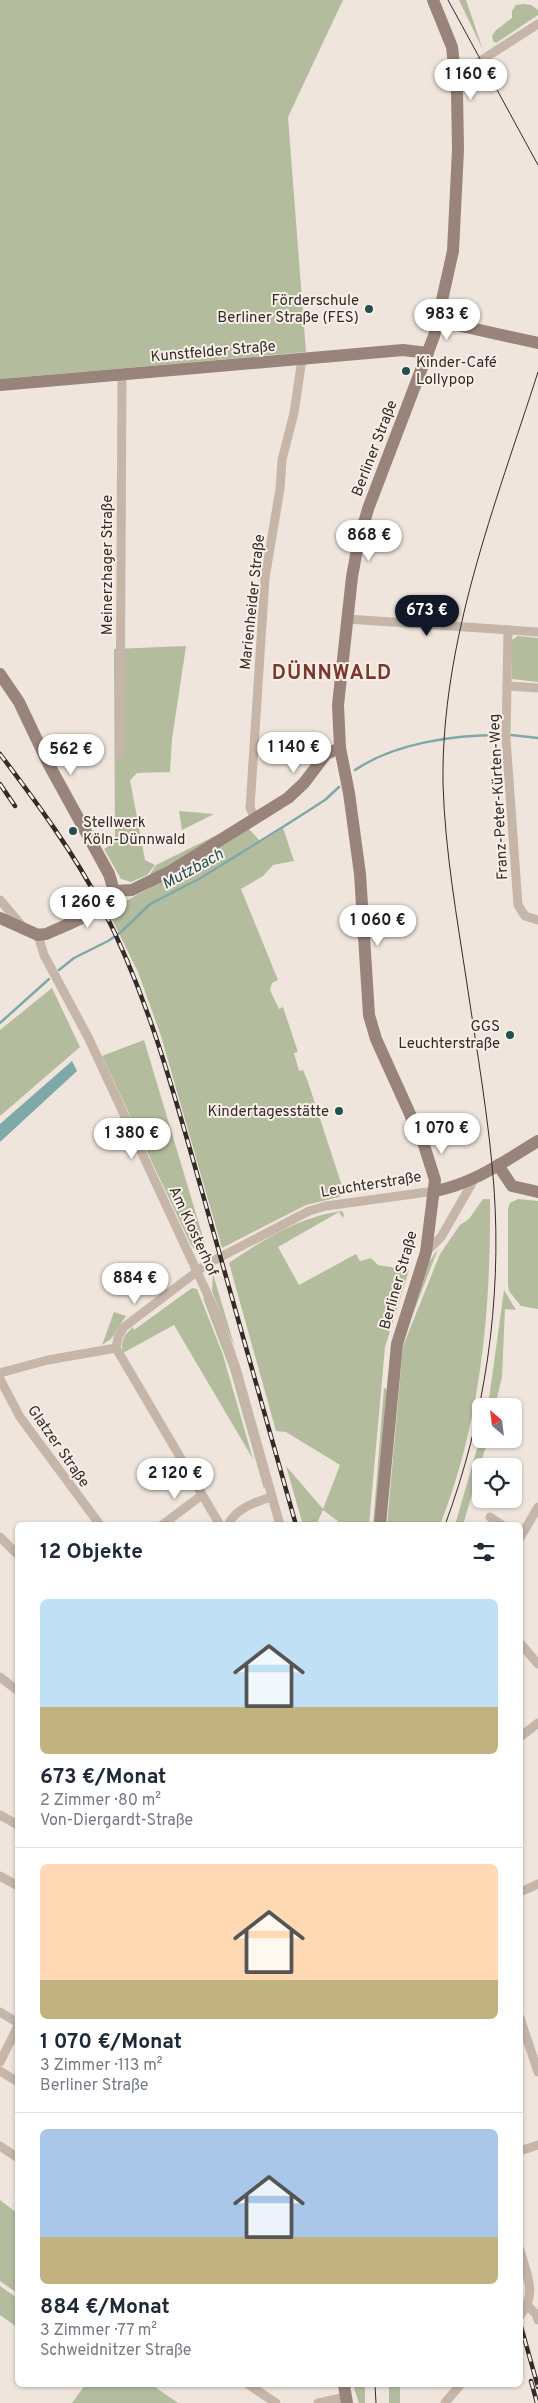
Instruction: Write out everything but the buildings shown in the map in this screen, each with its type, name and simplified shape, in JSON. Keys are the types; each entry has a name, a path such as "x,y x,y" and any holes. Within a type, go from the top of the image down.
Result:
{"main road":[{"name":"Berliner Straße","path":"380,1522 397,1344 426,1252 435,1180 428,1155 376,1039 369,1015 358,857 340,748 338,705 354,565 368,509 428,352 438,321 450,270 456,225 458,150 456,70 452,46 433,0"},
{"path":"438,321 538,343"},
{"name":"Kunstfelder Straße","path":"0,385 122,376 409,349 428,352"},
{"path":"0,674 19,702 48,763 109,874 114,891 112,898 102,907 46,934 38,935 0,918"},
{"path":"114,891 132,890 144,884 256,819 288,798 304,783 326,754 340,748"},
{"name":"Leuchterstraße","path":"435,1191 449,1188 475,1177 538,1141"},
{"path":"498,1165 512,1186 538,1192"}],"street":[{"path":"456,70 469,68 538,24"},
{"name":"Marienheider Straße","path":"256,819 250,808 263,601 269,548 280,489 282,460 296,403 302,359"},
{"name":"Meinerzhager Straße","path":"120,754 122,376"},
{"path":"347,619 538,632"},
{"name":"Franz-Peter-Kürten-Weg","path":"508,630 506,735 518,905 525,916 538,920"},
{"path":"507,686 538,688"},
{"path":"0,900 25,930"},
{"name":"Am Klosterhof","path":"38,935 44,956 88,1037 187,1254 198,1272 230,1350 279,1522"},
{"path":"426,1252 441,1237 475,1177"},
{"name":"Leuchterstraße","path":"116,1348 118,1337 124,1327 207,1264 293,1218 326,1206 435,1191"},
{"path":"0,1373 48,1360 116,1348 218,1522"},
{"name":"Glatzer Straße","path":"0,1379 20,1417 98,1522"},
{"path":"166,1522 202,1495"},
{"path":"230,1522 235,1515 245,1508 272,1497"},
{"path":"523,1532 538,1507"},
{"path":"490,1517 498,1522"},
{"path":"0,1537 15,1552"},
{"path":"523,1650 538,1664"},
{"path":"0,1677 15,1689"},
{"path":"523,1735 538,1724"},
{"path":"0,1815 15,1823"},
{"path":"0,1876 15,1884"},
{"path":"523,1891 538,1884"},
{"path":"0,2012 15,2023"},
{"path":"523,2027 538,2072"},
{"path":"0,2062 15,2031"},
{"path":"0,2071 15,2080"},
{"path":"523,2149 538,2145"},
{"path":"0,2146 15,2156"},
{"path":"523,2261 531,2289 528,2306 523,2312"},
{"path":"528,2306 536,2314 538,2320"},
{"path":"252,2387 276,2403"},
{"path":"451,2401 459,2387"},
{"path":"318,2403 345,2395"}],"green space":[{"path":"0,0 343,0 288,117 306,352 0,379"},
{"path":"459,0 466,0 483,50"},
{"path":"516,5 531,5 538,10 538,15 496,43 493,41 492,36 496,30 512,18 512,11"},
{"path":"518,636 538,638 538,682 512,679 512,640"},
{"path":"186,646 172,739 170,772 137,773 130,780 145,860 155,865 147,875 131,882 121,879 104,849 115,842 114,649"},
{"path":"179,811 214,814 182,830"},
{"path":"237,825 147,879 156,865"},
{"path":"283,828 294,861 273,865 263,876 241,889 278,980 272,983 270,990 279,1009 283,1007 298,1052 294,1053 299,1071 303,1070 308,1082 344,1192 339,1197 306,1205 222,1248 161,1036 138,972 108,911 196,862 249,829 261,842"},
{"path":"52,988 80,1047 0,1116 0,1030"},
{"path":"144,1040 208,1254 197,1251 191,1245 102,1056"},
{"path":"483,1199 490,1199 488,1282 481,1365 475,1398 472,1398 472,1414 465,1446 454,1486 441,1522 387,1522 403,1346 440,1254 460,1225 469,1219"},
{"path":"518,1199 538,1201 538,1309 521,1306 509,1291 508,1208 510,1203"},
{"path":"342,1211 344,1215 343,1218 339,1212 278,1247 299,1285 356,1254 360,1261 371,1258 378,1265 409,1270 385,1347 369,1522 339,1522 323,1510 317,1522 302,1522 286,1466 323,1509 340,1465 286,1432 276,1431 229,1263 282,1230 327,1214"},
{"path":"438,1249 401,1345 429,1262"},
{"path":"213,1274 235,1348 212,1291"},
{"path":"192,1288 197,1289 222,1352 253,1459 174,1325 123,1353 122,1342 133,1327 134,1330"},
{"path":"504,1290 516,1310 505,1309 502,1377 497,1398 489,1398"},
{"path":"203,1298 207,1300 227,1351 265,1485 264,1489 230,1369"},
{"path":"114,1312 126,1316 111,1339 102,1345"},
{"path":"384,1388 387,1389 376,1522 373,1522"},
{"path":"477,1448 485,1448 482,1458 474,1458"},
{"path":"472,1466 472,1494 464,1522 456,1522"},
{"path":"0,2200 15,2211 15,2292 0,2281"},
{"path":"0,2286 15,2297 15,2326 0,2315"},
{"path":"84,2387 155,2387 178,2403 72,2403"},
{"path":"354,2387 365,2387 365,2403 359,2403"},
{"path":"389,2387 400,2387 400,2403 389,2403"}],"water":[{"path":"72,1061 77,1071 0,1142 0,1124"}],"waterway":[{"name":"Mutzbach","path":"355,770 388,753 425,742 483,735 501,735"},
{"name":"Mutzbach","path":"511,735 538,738"},
{"name":"Mutzbach","path":"59,970 74,958 108,941 121,932 150,904 199,879 325,800 339,787"},
{"name":"Mutzbach","path":"0,1023 49,979"}],"tram line":[{"path":"448,0 538,165"},
{"path":"446,1522 471,1443 488,1359 493,1317 496,1231 492,1162 486,1112 446,834 443,784 445,731 451,678 461,626 474,575 538,372"},
{"path":"375,2387 376,2403"}],"railway":[{"path":"0,754 41,810 79,867 102,907 134,977 160,1048 182,1121 295,1522"},
{"path":"0,784 15,806"},
{"path":"523,2334 538,2387"},
{"path":"531,2381 537,2403"}],"place":[{"name":"Förderschule Berliner Straße (FES)","path":"369,309"},
{"name":"Kinder-Café Lollypop","path":"406,371"},
{"name":"Stellwerk Köln-Dünnwald","path":"73,831"},
{"name":"GGS Leuchterstraße","path":"510,1035"},
{"name":"Kindertagesstätte","path":"339,1111"}],"district":[{"name":"DÜNNWALD","path":"332,672"}]}
